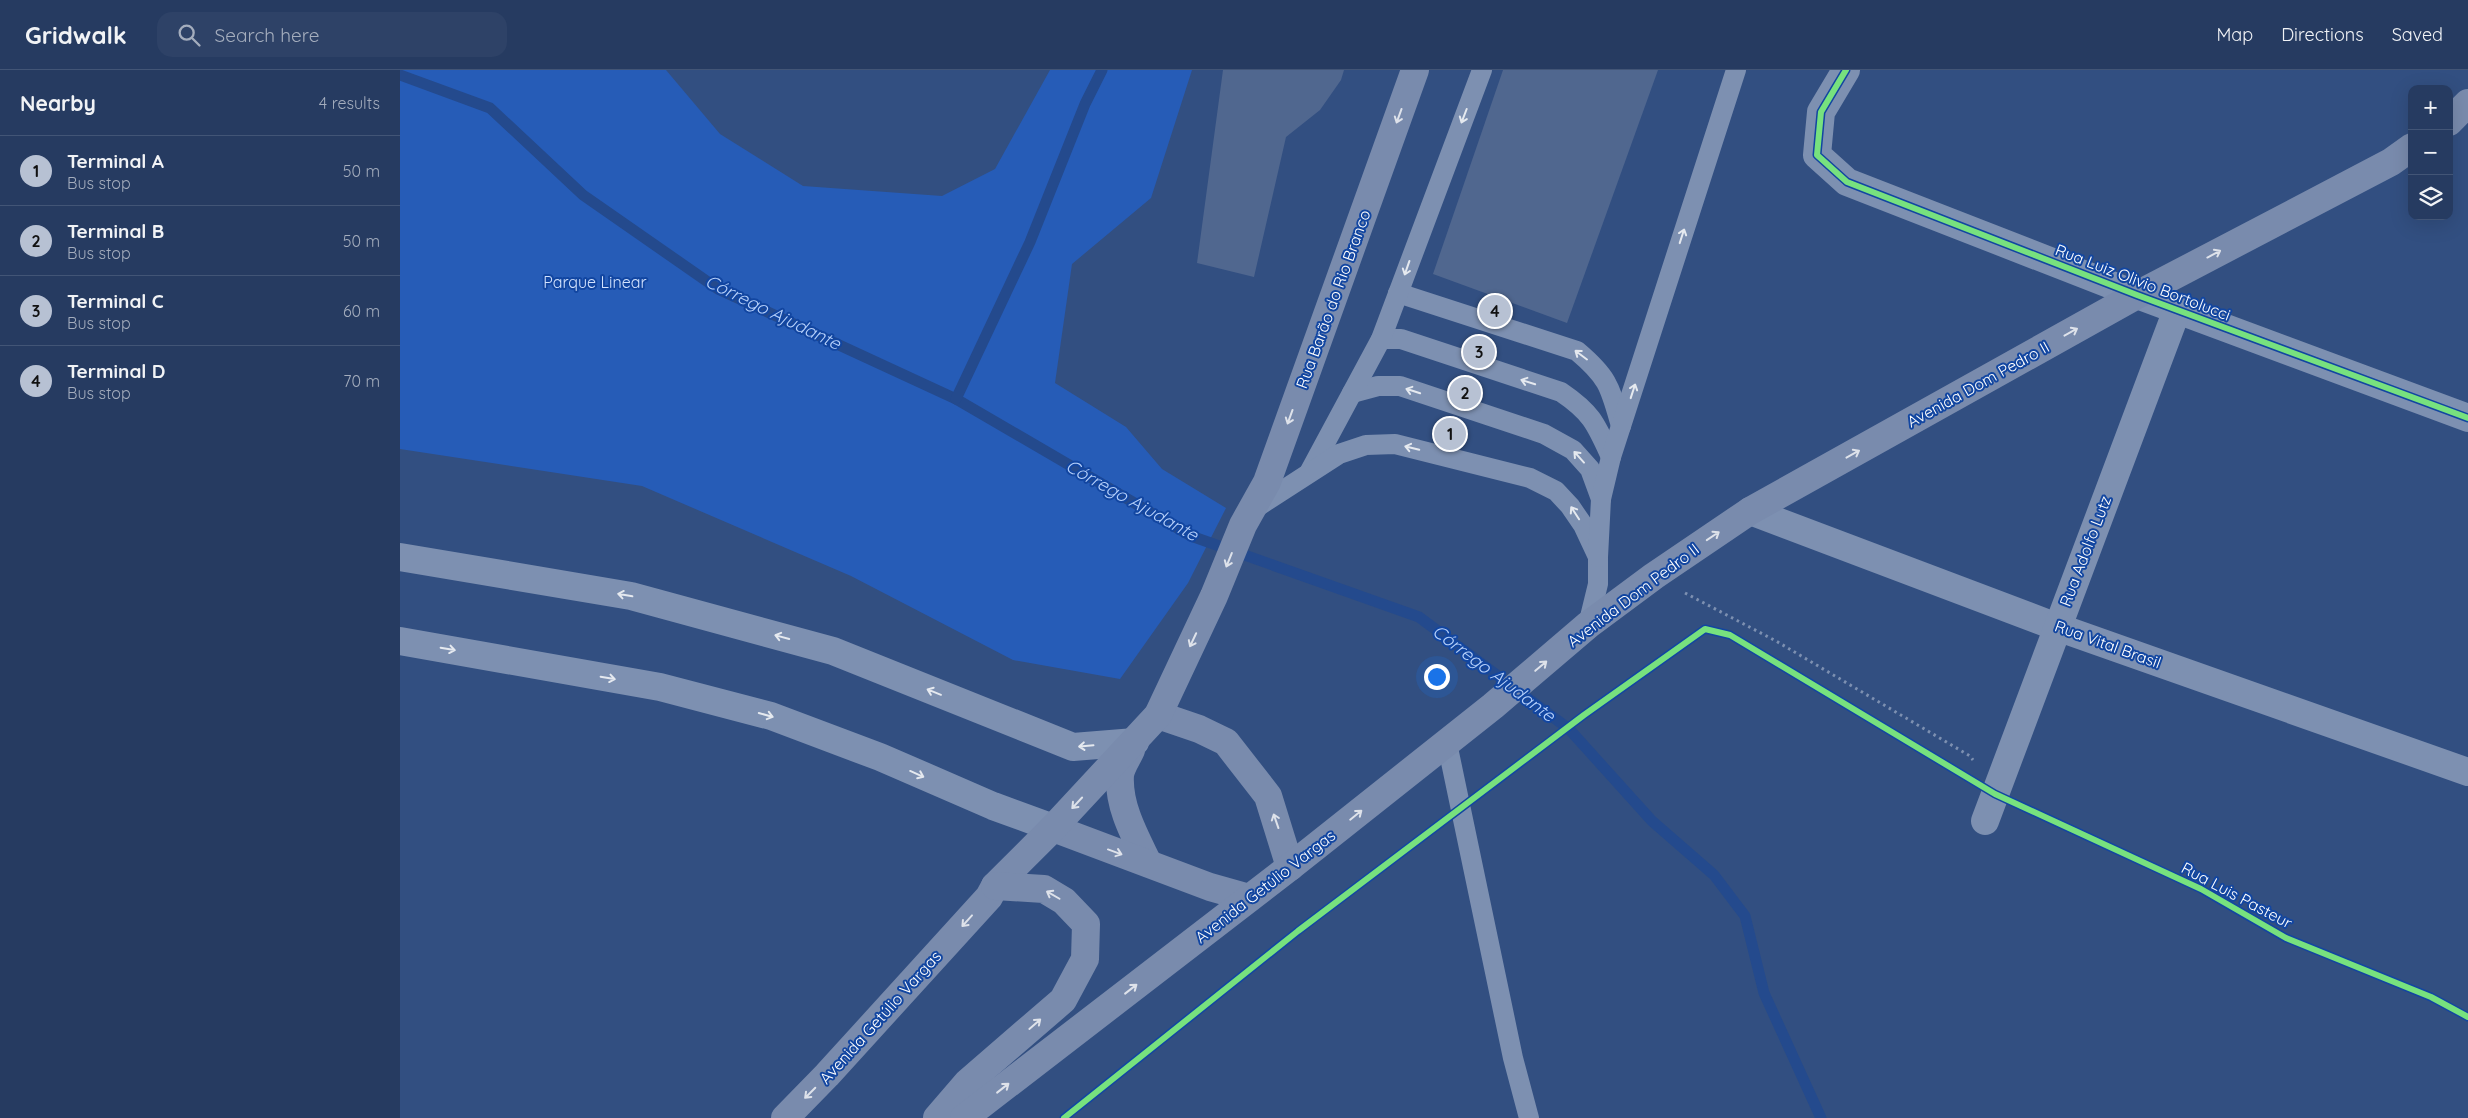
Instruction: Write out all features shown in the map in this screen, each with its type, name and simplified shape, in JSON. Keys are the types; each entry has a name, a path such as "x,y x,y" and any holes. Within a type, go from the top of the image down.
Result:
{"main road":[{"name":"Rua Barão do Rio Branco","path":"1248,517 1270,473 1415,70"},
{"path":"2453,118 2468,103"},
{"name":"Avenida Dom Pedro II","path":"1562,649 1588,625 1654,576 1750,511 2137,295 2391,162 2408,150"},
{"name":"Avenida Getúlio Vargas","path":"785,1118 827,1076 914,980 989,897 995,886 1135,742 1158,715 1214,596 1248,517"},
{"name":"Avenida Getúlio Vargas","path":"964,1118 1290,867 1562,649"},
{"path":"1158,715 1199,729 1226,742 1268,796 1290,867"},
{"path":"1135,742 1120,773 1122,801 1148,863"},
{"path":"1053,828 1210,887 1249,898"},
{"path":"937,1118 968,1082 1063,1000 1086,959 1086,924 1064,901 1044,889 995,886"}],"street":[{"name":"Rua Luiz Olivio Bortolucci","path":"1846,70 1821,112 1818,155 1847,182 2137,295 2468,418"},
{"name":"Rua Adolfo Lutz","path":"1985,821 2177,310"},
{"name":"Rua Vital Brasil","path":"1750,511 2057,627 2468,772"},
{"path":"400,557 631,596 833,651 1073,747 1135,742"},
{"path":"400,641 660,687 771,716 880,757 993,806 1053,828"}],"lane":[{"path":"1310,471 1381,339 1482,70"},
{"path":"1588,625 1598,584 1601,499 1611,457 1736,70"},
{"path":"1398,293 1577,351 1599,370 1610,388 1621,426"},
{"path":"1381,339 1402,339 1561,392 1580,405 1595,421 1611,457"},
{"path":"1352,393 1378,386 1400,386 1544,434 1573,450 1590,470 1601,499"},
{"path":"1248,517 1310,471 1340,454 1366,445 1393,444 1530,478 1556,492 1570,506 1583,525 1598,557"},
{"path":"1447,743 1513,1058 1530,1118"}],"path":[{"path":"1654,576 1776,641 1970,756 1995,794"}],"green space":[{"name":"Parque Linear","path":"400,70 666,70 720,134 803,186 942,196 995,169 1050,70 1192,70 1151,198 1072,264 1055,383 1126,427 1162,469 1226,508 1188,583 1120,679 1013,660 851,576 642,486 400,449"}],"building":[{"path":"1223,70 1344,70 1341,80 1320,110 1286,137 1254,277 1197,263"},
{"path":"1503,70 1658,70 1567,323 1433,274"}],"waterway":[{"path":"956,399 1030,242 1085,104 1102,70"},
{"name":"Córrego Ajudante","path":"400,75 490,108 583,195 718,289 956,399 1191,536 1419,617 1569,729 1652,821 1714,875 1745,916 1764,993 1821,1118"}],"cycle path":[{"path":"1846,70 1821,112 1817,155 1847,182 2137,295 2468,418"},
{"name":"Rua Luis Pasteur","path":"1064,1118 1298,931 1584,715 1705,629 1730,635 1995,794 2201,889 2286,938 2431,997 2468,1017"}],"place":[{"name":"Terminal D","path":"1495,311"},
{"name":"Terminal C","path":"1479,352"},
{"name":"Terminal B","path":"1465,393"},
{"name":"Terminal A","path":"1450,434"}]}
